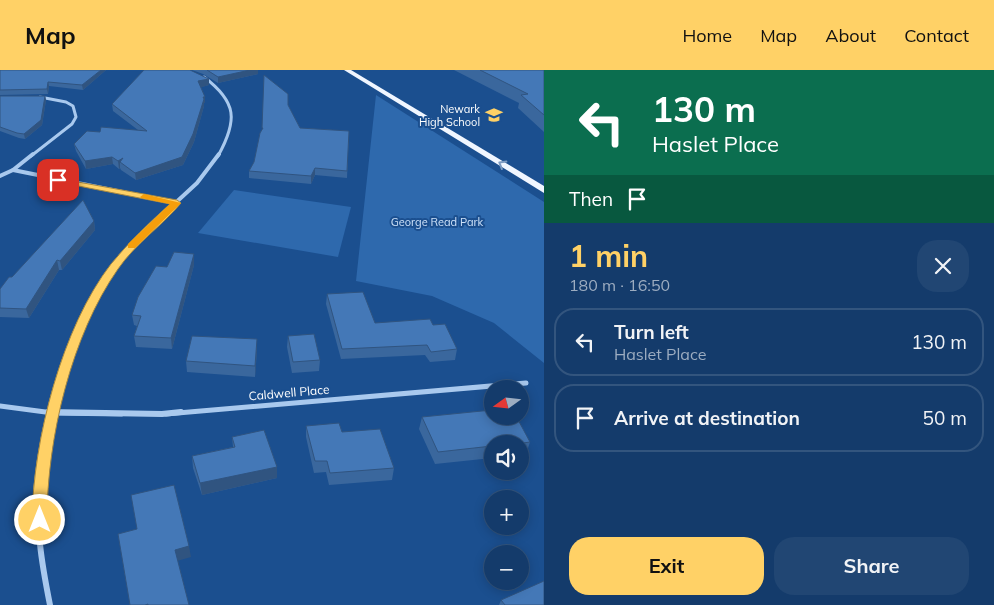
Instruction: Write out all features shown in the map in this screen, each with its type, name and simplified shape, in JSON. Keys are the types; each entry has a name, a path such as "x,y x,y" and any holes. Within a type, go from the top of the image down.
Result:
{"main road":[{"path":"347,70 544,190"}],"street":[{"path":"50,605 39,535 40,488 53,413 81,326 114,267 135,242 207,172 227,140 233,118 232,108 226,96 217,86 196,74"},
{"path":"0,176 13,170 68,129 76,117 73,106 66,102 36,97"},
{"path":"13,170 177,203"},
{"name":"Caldwell Place","path":"0,406 53,413 162,414 484,387"}],"green space":[{"name":"George Read Park","path":"376,95 544,202 544,363 494,323 432,296 356,281"},
{"path":"234,190 351,207 338,257 198,233"}],"building":[{"path":"0,70 101,70 82,85 48,82 47,89 0,90"},
{"path":"144,70 190,70 209,79 198,81 205,97 203,97 193,134 182,157 135,173 120,162 123,158 118,161 112,157 85,161 74,144 87,131 100,132 101,127 147,131 112,104"},
{"path":"207,70 250,70 218,77"},
{"path":"480,70 544,70 544,115 521,95 528,94"},
{"path":"264,75 288,94 288,105 300,128 349,131 347,171 315,168 311,176 249,171 254,162 260,133 263,128"},
{"path":"0,96 45,96 41,120 24,134 0,127"},
{"path":"83,200 94,221 60,261 57,260 26,309 0,308 0,289 9,277 12,277"},
{"path":"174,252 194,254 171,338 134,336 141,316 132,315 138,297 156,266 167,267"},
{"path":"363,292 375,323 430,319 433,325 445,324 457,349 431,352 427,345 342,349 327,294"},
{"path":"314,334 320,360 293,362 288,336"},
{"path":"192,336 257,339 255,366 186,361"},
{"path":"484,411 484,425 521,425 526,435 484,435 484,447 438,452 422,417"},
{"path":"339,423 342,432 380,429 394,468 330,473 327,461 315,461 306,426"},
{"path":"264,430 277,467 200,483 192,456 235,447 232,437"},
{"path":"174,485 189,546 175,550 189,605 130,605 118,534 137,529 131,495"},
{"path":"544,581 544,605 505,605 501,600 524,590 529,590 529,588"}],"slow traffic":[{"path":"132,246 177,203 144,197"}],"place":[{"name":"Newark High School","path":"494,115"}],"route":[{"path":"40,520 40,488 50,422 58,391 81,326 114,267 135,242 177,203 58,180"}]}
